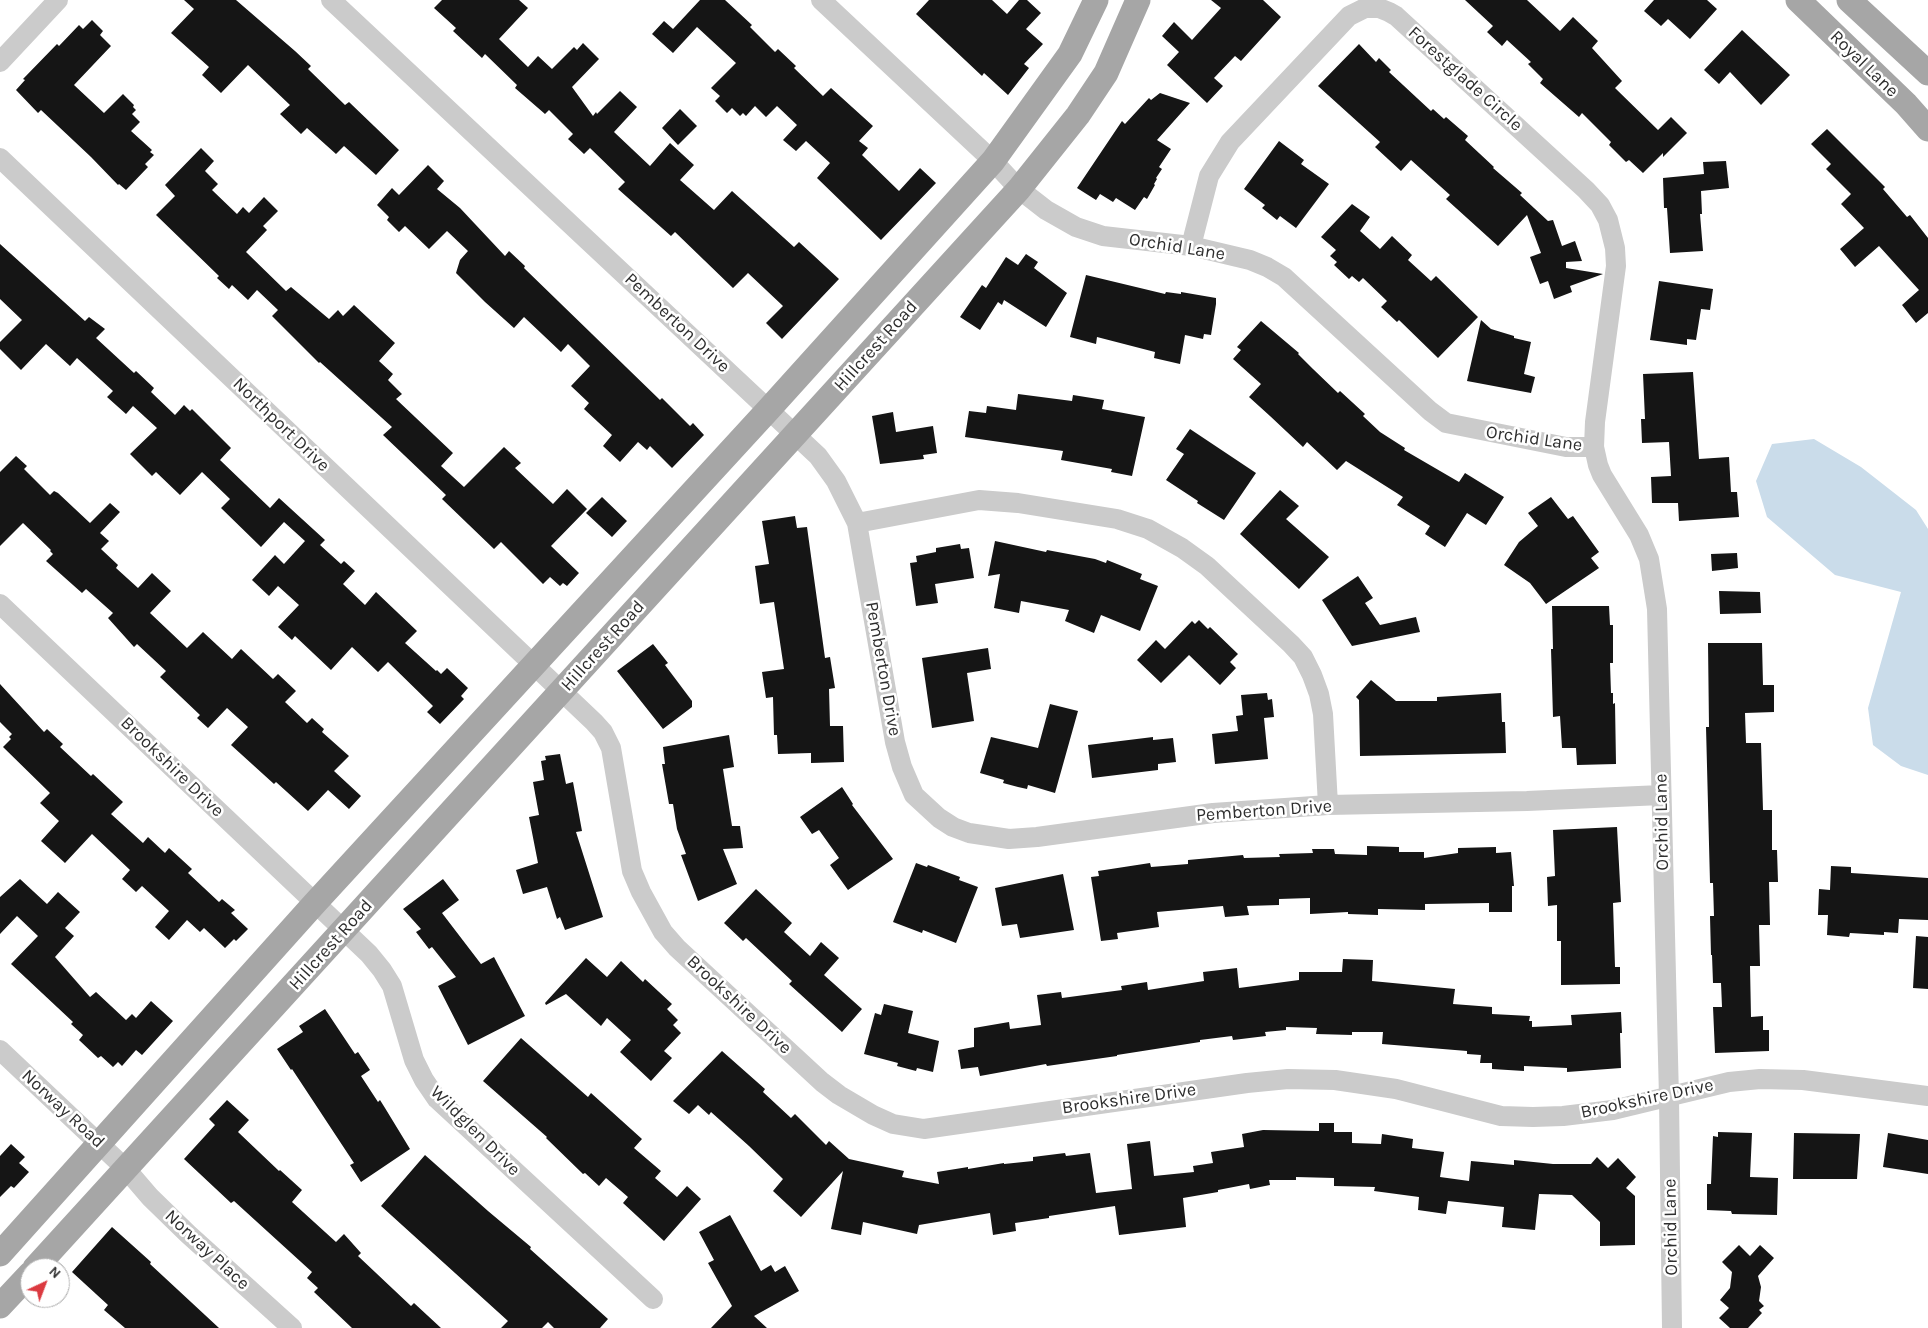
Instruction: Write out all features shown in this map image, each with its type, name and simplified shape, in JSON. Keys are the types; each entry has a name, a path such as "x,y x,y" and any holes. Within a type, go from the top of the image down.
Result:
{"main road":[{"name":"Hillcrest Road","path":"0,1254 315,903 769,409 993,161 1070,54 1096,0"},
{"name":"Hillcrest Road","path":"44,1258 1019,189 1078,115 1106,73 1138,0"},
{"name":"Royal Lane","path":"1798,0 1906,104 1928,130"},
{"name":"Royal Lane","path":"1849,0 1928,74"},
{"path":"0,1306 20,1285"}],"street":[{"path":"0,62 58,0"},
{"name":"Pemberton Drive","path":"331,0 818,456 836,482 857,523 895,742 902,767 914,795 938,818 953,827 969,834 1009,839 1038,837 1213,813 1328,805 1661,796"},
{"name":"Orchid Lane","path":"821,0 993,161 1019,189 1046,210 1076,227 1103,236 1190,246 1250,260 1284,277 1430,411 1446,423 1566,447 1594,447 1602,475 1639,535 1649,559 1657,609 1669,1098 1672,1328"},
{"name":"Forestglade Circle","path":"1190,246 1209,176 1230,142 1348,16 1365,8 1379,8 1389,12 1403,22 1586,190 1600,205 1608,220 1615,248 1616,266 1595,422 1594,447"},
{"name":"Northport Drive","path":"0,158 561,692"},
{"path":"857,523 979,500 1045,507 1117,519 1148,529 1182,548 1207,566 1303,657 1319,694 1323,714 1328,805"},
{"name":"Brookshire Drive","path":"0,604 344,930"},
{"name":"Brookshire Drive","path":"561,692 598,727 611,748 632,871 663,932 677,948 822,1082 872,1115 893,1124 924,1129 1247,1082 1288,1079 1335,1080 1396,1089 1502,1116 1564,1116 1613,1110 1729,1082 1767,1079 1803,1080 1928,1096"},
{"name":"Wildglen Drive","path":"344,930 369,954 392,986 414,1060 424,1080 437,1099 653,1299"},
{"name":"Norway Road","path":"0,1050 126,1169"},
{"name":"Norway Place","path":"126,1169 150,1197 188,1234 292,1328"}],"water":[{"path":"1814,439 1861,467 1916,510 1928,529 1928,775 1901,766 1873,745 1868,708 1901,592 1835,575 1767,517 1756,481 1772,444"}],"building":[{"path":"184,0 236,0 311,66 308,69 345,105 349,102 399,150 376,175 344,146 336,154 307,128 301,134 280,114 290,105 248,65 221,93 202,75 209,67 171,33 194,9"},
{"path":"442,0 519,0 528,8 499,39 528,67 538,56 552,69 574,47 577,50 583,43 599,59 572,87 593,116 620,91 637,107 614,132 650,166 670,143 694,165 680,180 714,210 732,191 794,247 799,242 839,279 782,339 766,323 783,306 748,273 733,288 675,232 671,236 618,189 625,182 590,148 584,154 568,139 573,134 549,110 545,114 515,88 517,85 485,54 482,58 453,31 456,28 434,8"},
{"path":"700,0 725,0 752,25 750,27 775,52 778,49 796,66 794,68 823,96 831,88 873,126 859,141 868,148 862,155 899,191 920,168 936,183 881,240 817,178 830,163 806,141 796,151 783,140 797,125 777,106 766,117 755,106 746,116 743,113 740,116 732,108 727,113 715,101 720,96 711,88 736,63 697,27 673,53 652,34 664,21 673,29"},
{"path":"929,0 992,0 1007,14 1019,0 1027,0 1041,13 1026,29 1043,44 1024,64 1029,68 1008,95 984,73 982,76 916,14"},
{"path":"1211,0 1263,0 1281,17 1241,61 1235,56 1214,78 1223,86 1207,103 1167,65 1179,52 1162,36 1174,22 1192,40 1221,8"},
{"path":"1465,0 1527,0 1560,31 1573,17 1598,41 1592,48 1622,81 1615,88 1658,130 1671,117 1687,133 1663,157 1663,153 1643,173 1629,160 1626,162 1609,145 1611,142 1582,113 1579,117 1540,83 1543,79 1528,64 1531,62 1507,40 1502,46 1487,32 1493,26"},
{"path":"1654,0 1707,0 1717,9 1690,39 1668,19 1661,26 1644,11"},
{"path":"92,20 103,31 100,35 111,46 74,85 104,113 123,94 134,105 133,107 136,110 132,114 140,122 131,131 152,150 150,152 154,155 145,164 148,167 126,190 118,185 41,110 38,113 16,90 25,80 23,79 57,44 59,46 79,25 83,29"},
{"path":"1742,30 1790,75 1761,105 1730,72 1719,84 1704,70"},
{"path":"1359,44 1376,62 1379,58 1391,70 1389,72 1431,111 1433,109 1444,119 1446,117 1468,136 1465,140 1522,193 1520,195 1548,221 1553,220 1562,246 1575,241 1582,261 1566,262 1566,268 1603,274 1570,286 1572,292 1554,299 1548,281 1540,284 1530,257 1541,253 1527,215 1498,246 1446,199 1450,195 1411,160 1401,171 1375,147 1380,142 1318,86"},
{"path":"1160,93 1190,103 1157,140 1171,149 1159,167 1162,169 1147,199 1144,197 1135,210 1116,198 1113,202 1100,194 1096,200 1077,188 1122,121 1125,124 1149,98 1151,100"},
{"path":"680,109 697,126 678,145 662,128"},
{"path":"1827,129 1885,187 1883,189 1907,217 1910,215 1928,238 1928,313 1916,323 1902,305 1919,290 1879,246 1855,267 1840,249 1864,228 1841,204 1851,194 1826,169 1831,164 1811,144"},
{"path":"1279,141 1304,160 1301,164 1329,184 1296,228 1280,216 1277,220 1262,208 1265,205 1244,189"},
{"path":"201,148 214,161 205,171 218,184 212,190 237,214 243,207 249,213 264,197 278,211 263,226 267,230 246,252 286,291 291,287 329,319 338,310 343,316 354,305 395,343 379,361 393,374 388,380 402,394 396,399 453,453 441,466 464,487 504,447 521,463 515,468 553,504 567,489 587,509 551,546 579,573 567,586 563,583 560,586 550,577 543,584 501,542 494,549 442,499 446,495 383,435 392,427 319,363 272,316 278,310 257,290 248,300 232,285 229,289 217,278 219,276 156,215 175,196 165,185"},
{"path":"1726,161 1729,188 1701,191 1702,214 1700,214 1703,251 1670,253 1667,208 1664,208 1663,178 1704,174 1703,162"},
{"path":"428,165 444,181 437,189 460,208 505,256 509,251 525,266 524,268 660,400 662,398 690,426 693,423 704,435 672,468 650,446 647,450 638,442 620,462 603,446 612,435 584,409 589,403 571,386 590,366 568,344 561,352 524,317 514,328 485,302 456,273 460,260 468,251 447,231 429,249 405,226 399,232 387,220 389,217 377,205 392,188 399,195"},
{"path":"1352,204 1370,217 1360,231 1380,249 1392,236 1412,255 1408,260 1431,281 1436,276 1478,317 1438,358 1399,320 1397,322 1381,307 1387,301 1363,278 1359,282 1352,276 1349,279 1334,265 1337,262 1330,256 1336,250 1321,237"},
{"path":"0,244 85,321 89,317 105,329 96,338 134,373 136,371 154,388 151,392 175,415 184,405 190,411 192,409 231,448 220,460 270,508 279,498 325,540 320,545 341,564 344,561 355,571 343,584 365,605 376,592 417,631 405,643 436,671 441,674 447,668 468,688 461,696 464,699 440,724 427,712 433,706 388,662 378,672 352,647 331,670 295,636 292,640 278,627 299,605 278,586 269,596 252,580 275,555 284,564 305,541 284,522 261,547 221,508 230,499 202,472 180,495 156,472 152,476 130,454 157,428 133,406 126,414 107,397 113,391 77,358 70,366 46,344 21,370 0,349 0,342 22,320 0,299"},
{"path":"1026,254 1038,262 1034,268 1067,293 1046,327 1004,300 1002,305 998,302 980,330 960,317 982,285 986,288 1006,257 1018,265"},
{"path":"1086,275 1165,294 1166,292 1181,294 1181,292 1216,298 1211,335 1204,334 1203,339 1185,335 1180,364 1154,358 1155,352 1097,337 1096,344 1070,337"},
{"path":"1659,281 1713,289 1710,310 1701,309 1696,340 1687,339 1687,345 1650,340"},
{"path":"1481,320 1491,329 1531,342 1524,374 1535,377 1531,393 1467,381"},
{"path":"1261,321 1299,353 1338,393 1340,391 1365,414 1363,416 1380,432 1405,448 1404,450 1459,482 1465,473 1504,497 1486,525 1467,513 1445,547 1425,534 1430,526 1397,505 1403,497 1346,461 1337,470 1307,442 1303,447 1249,397 1261,384 1233,359 1241,350 1237,347"},
{"path":"1693,372 1699,459 1729,457 1731,492 1737,492 1739,517 1679,521 1678,503 1652,503 1651,477 1671,476 1669,442 1642,443 1641,419 1645,419 1643,374"},
{"path":"1018,394 1072,401 1073,395 1104,400 1102,409 1145,417 1132,476 1111,472 1112,469 1061,460 1063,451 965,437 969,411 986,413 987,406 1016,410"},
{"path":"893,412 896,432 933,426 937,453 923,455 924,459 880,464 872,416"},
{"path":"1190,429 1256,473 1224,520 1166,480 1184,454 1176,449"},
{"path":"16,456 27,466 24,469 50,495 54,491 58,493 90,523 110,503 120,512 100,533 109,541 101,549 118,565 116,568 138,588 152,573 171,591 150,613 187,648 203,632 232,659 241,649 273,679 278,674 296,691 285,702 307,723 312,718 324,729 322,732 349,756 334,771 361,796 349,809 328,790 308,811 276,782 274,784 231,745 248,727 227,708 208,728 197,718 200,715 160,677 166,671 137,644 134,647 108,618 113,613 86,589 82,593 46,561 53,554 51,550 23,523 0,546 0,472"},
{"path":"1280,490 1299,506 1286,519 1329,557 1299,589 1240,534"},
{"path":"602,497 627,521 612,537 586,513"},
{"path":"1551,497 1568,519 1573,516 1599,552 1591,558 1599,568 1546,604 1530,583 1504,565 1519,542 1538,526 1528,513"},
{"path":"795,516 797,528 807,527 825,658 830,657 835,688 829,689 830,726 843,726 844,762 811,763 811,753 778,754 777,735 774,735 773,697 766,698 762,672 784,669 774,602 760,604 755,566 769,564 762,521"},
{"path":"995,541 1046,552 1047,550 1095,559 1106,563 1107,560 1142,574 1140,579 1158,586 1140,631 1101,615 1094,633 1065,621 1069,610 1021,601 1019,613 994,608 1000,574 988,576"},
{"path":"960,544 961,549 969,548 974,578 935,584 938,603 916,606 910,563 917,562 916,556 936,552 936,548"},
{"path":"1737,553 1738,568 1712,571 1711,554"},
{"path":"1358,576 1373,598 1365,603 1380,625 1416,617 1420,632 1352,646 1322,600"},
{"path":"1719,591 1760,592 1761,613 1720,614"},
{"path":"1552,606 1609,606 1610,625 1613,625 1613,663 1610,663 1611,693 1613,693 1613,704 1615,703 1616,764 1577,765 1576,748 1562,748 1560,716 1553,717"},
{"path":"1199,620 1208,629 1210,627 1238,654 1230,662 1236,668 1220,685 1189,655 1161,683 1137,660 1156,640 1165,649 1192,621 1195,624"},
{"path":"1708,643 1762,643 1763,685 1774,685 1774,712 1745,713 1746,743 1761,743 1763,810 1772,810 1772,850 1777,850 1778,882 1769,882 1770,925 1759,925 1760,966 1750,966 1751,1017 1763,1016 1763,1030 1769,1030 1769,1051 1715,1053 1713,1007 1722,1007 1721,983 1713,983 1711,955 1710,916 1714,916 1713,883 1710,883 1706,727 1709,727"},
{"path":"653,644 668,663 665,665 692,701 692,707 663,729 617,671"},
{"path":"988,648 991,669 967,673 974,721 932,728 922,658"},
{"path":"1371,680 1396,701 1437,701 1437,697 1501,693 1502,722 1505,722 1506,753 1360,756 1359,700 1356,697"},
{"path":"0,684 44,732 47,729 63,744 60,747 123,802 111,814 143,843 148,837 165,853 169,848 192,869 188,873 219,902 222,899 235,910 231,913 248,929 236,941 234,939 225,948 204,928 200,932 187,920 169,940 155,927 169,911 142,886 136,892 122,879 130,870 92,834 65,863 41,841 59,821 40,803 50,793 3,747 11,739 9,737 12,734 0,722"},
{"path":"1267,693 1268,700 1272,699 1274,717 1264,718 1268,759 1215,764 1212,734 1238,731 1236,716 1243,715 1241,695"},
{"path":"1050,704 1078,711 1055,793 1028,785 1027,789 1003,783 1004,780 980,773 991,737 1038,748"},
{"path":"729,735 734,767 723,769 732,826 740,826 743,848 723,849 737,884 698,901 681,855 686,854 677,829 673,804 669,804 662,764 665,764 663,747"},
{"path":"1153,737 1153,740 1173,738 1176,762 1158,764 1158,770 1092,778 1088,745"},
{"path":"560,754 566,784 573,782 582,831 576,832 603,917 565,930 560,917 557,919 547,887 523,894 516,870 538,863 529,817 539,815 533,782 544,780 541,761 546,760 545,756"},
{"path":"842,787 852,805 893,859 848,890 830,865 839,858 819,830 812,834 800,817"},
{"path":"1617,827 1621,902 1613,903 1615,967 1620,967 1620,984 1561,985 1561,941 1557,941 1557,905 1548,906 1547,877 1555,876 1553,830"},
{"path":"1367,846 1399,847 1399,852 1424,852 1424,858 1458,853 1458,848 1496,847 1496,853 1511,852 1514,886 1512,886 1512,912 1489,912 1489,903 1425,904 1425,910 1378,909 1378,915 1348,914 1348,912 1310,914 1310,898 1279,899 1279,905 1247,906 1249,915 1225,917 1223,906 1157,912 1159,927 1117,933 1118,939 1101,941 1091,877 1099,876 1098,871 1150,863 1151,867 1188,864 1188,860 1243,855 1244,858 1280,857 1279,854 1313,853 1312,849 1334,849 1335,854 1367,855"},
{"path":"916,863 927,867 928,865 960,877 959,880 978,887 956,943 923,930 922,933 893,922"},
{"path":"1831,866 1851,867 1851,873 1928,878 1928,920 1899,919 1898,933 1884,932 1884,935 1850,933 1849,937 1827,935 1828,915 1818,915 1819,889 1830,890"},
{"path":"1063,874 1074,930 1020,938 1017,924 1002,926 995,888"},
{"path":"20,879 47,904 58,892 80,912 65,928 74,936 55,957 90,997 96,992 126,1020 132,1014 136,1018 151,1001 173,1021 142,1055 136,1050 122,1066 118,1062 113,1067 101,1056 98,1058 79,1040 83,1035 71,1024 73,1022 11,964 38,936 17,916 0,934 0,897"},
{"path":"443,879 459,900 442,913 481,964 494,957 525,1016 468,1045 438,986 456,977 432,947 429,949 416,932 421,929 403,909"},
{"path":"756,889 792,923 784,932 810,956 821,942 839,958 824,975 862,1009 842,1032 789,984 792,981 746,938 743,941 724,923"},
{"path":"1916,936 1928,937 1928,989 1913,988"},
{"path":"586,958 607,977 621,961 643,982 645,979 672,1004 667,1009 678,1020 673,1025 681,1033 664,1051 672,1058 651,1081 620,1052 631,1040 607,1018 601,1026 566,994 546,1005 545,1003"},
{"path":"1343,959 1373,960 1372,981 1455,989 1453,1004 1492,1007 1492,1014 1530,1016 1529,1021 1532,1021 1532,1027 1572,1025 1571,1015 1621,1012 1621,1068 1567,1072 1567,1068 1524,1066 1524,1071 1492,1069 1492,1063 1480,1063 1481,1055 1467,1054 1467,1051 1382,1044 1383,1032 1352,1032 1352,1035 1316,1034 1317,1028 1286,1027 1286,1030 1265,1032 1266,1036 1233,1040 1232,1036 1200,1040 1200,1042 1117,1056 1047,1066 1046,1064 980,1076 978,1067 961,1069 958,1050 974,1047 974,1028 1009,1022 1010,1029 1041,1025 1037,995 1061,992 1062,998 1122,990 1121,986 1147,982 1148,990 1204,981 1203,972 1237,968 1239,988 1299,980 1299,972 1342,972"},
{"path":"884,1004 913,1011 908,1033 939,1041 933,1072 917,1068 916,1071 897,1066 898,1063 864,1054 875,1013 881,1015"},
{"path":"325,1009 355,1054 358,1052 370,1070 361,1076 378,1102 380,1100 410,1149 361,1182 350,1165 354,1163 277,1049 303,1032 299,1026"},
{"path":"521,1038 588,1097 591,1093 642,1139 634,1148 661,1171 655,1178 677,1197 687,1186 701,1199 664,1241 623,1203 628,1197 606,1178 599,1186 585,1173 583,1174 547,1137 483,1081"},
{"path":"722,1051 765,1089 763,1092 791,1118 795,1114 826,1145 829,1141 849,1159 904,1171 902,1177 939,1184 937,1172 1033,1161 1033,1157 1065,1153 1066,1156 1090,1153 1096,1193 1132,1189 1127,1144 1150,1141 1154,1176 1194,1172 1193,1166 1213,1163 1211,1152 1244,1147 1242,1134 1263,1130 1319,1131 1319,1123 1334,1123 1334,1132 1352,1132 1352,1143 1381,1144 1382,1134 1413,1139 1412,1148 1444,1152 1440,1177 1469,1181 1471,1161 1514,1165 1514,1160 1553,1164 1591,1164 1597,1157 1608,1168 1618,1158 1636,1177 1626,1188 1635,1196 1635,1245 1600,1246 1600,1222 1572,1195 1539,1194 1535,1230 1502,1227 1504,1207 1448,1201 1446,1214 1418,1210 1419,1197 1374,1191 1375,1187 1334,1186 1334,1178 1296,1177 1296,1180 1269,1180 1270,1185 1250,1189 1249,1184 1183,1198 1186,1227 1119,1235 1115,1206 1015,1223 1016,1231 993,1235 990,1213 919,1225 917,1234 863,1222 861,1235 831,1229 843,1171 801,1217 773,1191 783,1179 749,1146 711,1112 709,1115 698,1105 689,1114 673,1101"},
{"path":"227,1100 249,1120 238,1132 302,1190 292,1202 336,1242 344,1234 361,1253 358,1256 411,1306 414,1303 441,1328 352,1328 314,1292 318,1288 307,1278 312,1272 234,1201 231,1203 184,1159 215,1125 209,1119"},
{"path":"1718,1132 1752,1133 1750,1177 1778,1178 1777,1215 1732,1214 1731,1211 1707,1210 1707,1184 1711,1184 1713,1136 1718,1137"},
{"path":"1794,1133 1860,1134 1857,1179 1793,1179"},
{"path":"1888,1133 1928,1140 1928,1174 1883,1167"},
{"path":"11,1144 25,1157 19,1163 29,1172 14,1188 11,1186 0,1197 0,1156"},
{"path":"425,1155 531,1247 530,1249 608,1319 600,1328 554,1328 548,1322 542,1328 501,1328 508,1321 381,1206"},
{"path":"730,1215 761,1271 771,1265 775,1272 785,1266 799,1291 754,1316 767,1328 711,1328 732,1306 708,1263 714,1260 699,1232"},
{"path":"112,1227 219,1328 125,1328 104,1310 108,1305 72,1272"},
{"path":"1739,1245 1750,1256 1760,1245 1774,1258 1758,1276 1761,1287 1759,1301 1764,1306 1759,1310 1762,1313 1748,1328 1730,1328 1719,1318 1729,1308 1720,1300 1730,1288 1732,1272 1722,1262"}]}
